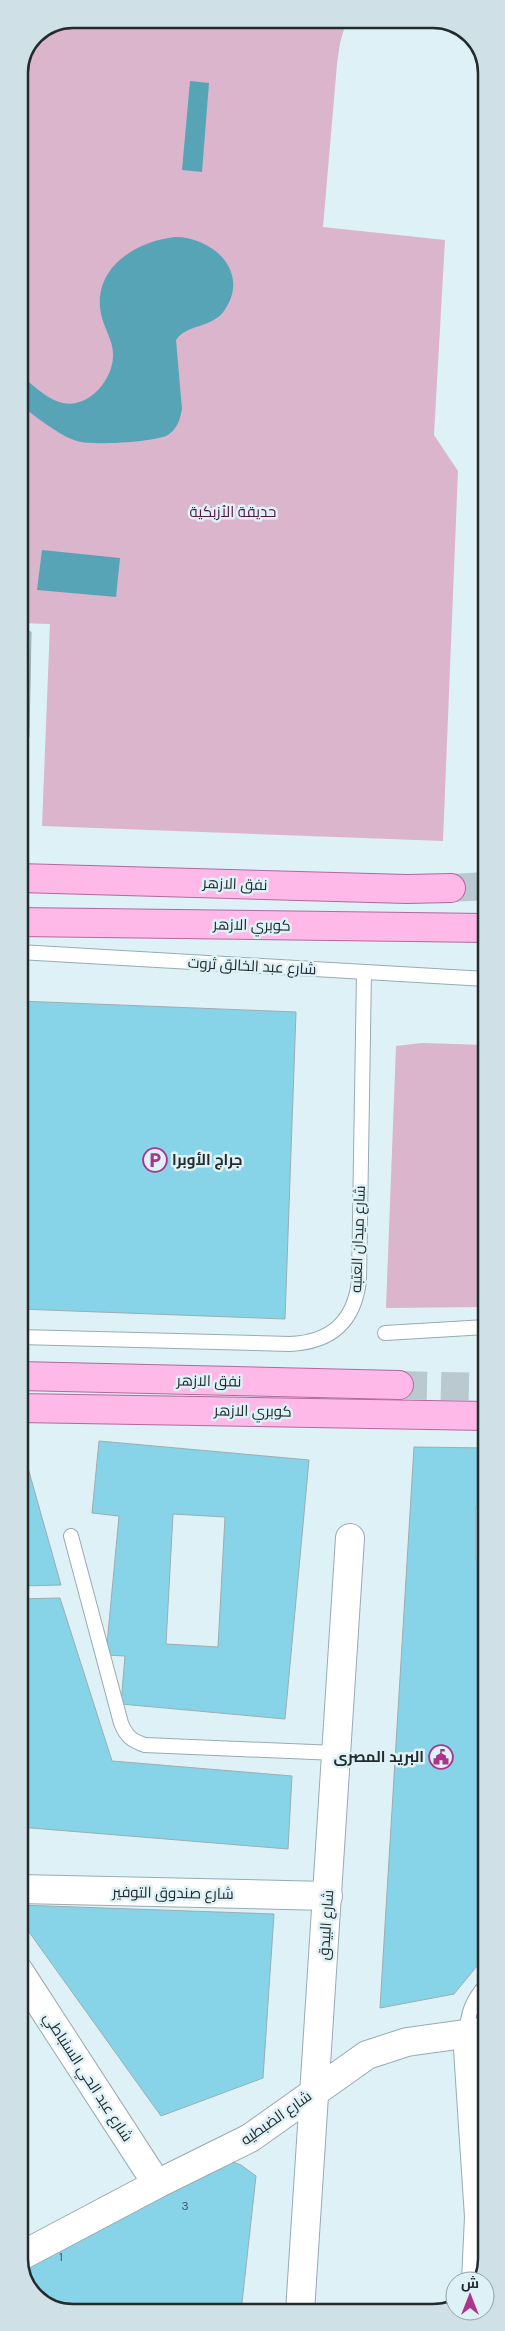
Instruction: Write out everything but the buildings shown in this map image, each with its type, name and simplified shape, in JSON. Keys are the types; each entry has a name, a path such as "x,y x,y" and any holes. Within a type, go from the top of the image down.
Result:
{"main road":[{"name":"نفق الازهر","path":"28,878 407,889 451,888"},
{"name":"كوبري الازهر","path":"28,922 478,928"},
{"name":"نفق الازهر","path":"28,1376 400,1385"},
{"name":"كوبري الازهر","path":"28,1408 478,1416"}],"street":[{"name":"شارع البيدق","path":"301,2304 350,1538"},
{"name":"شارع صندوق التوفير","path":"28,1889 328,1896"},
{"name":"شارع عبد الحي السنباطي","path":"28,1985 157,2184"},
{"name":"شارع الضبطيه","path":"28,2252 157,2184 250,2138 315,2090 367,2055 407,2042 477,2032"},
{"path":"477,2032 478,2124"},
{"path":"477,2268 478,2238"}],"lane":[{"name":"شارع عبد الخالق ثروت","path":"28,953 478,979"},
{"name":"شارع ميدان العتبه","path":"28,1337 308,1343 324,1337 338,1328 349,1314 357,1298 359,1281 364,972"},
{"path":"385,1333 478,1327"},
{"path":"71,1536 121,1724 125,1734 134,1742 145,1745 336,1752"},
{"path":"477,2032 469,2011 478,1995"}],"green space":[{"name":"حديقة الأزبكية","path":"64,28 344,28 337,64 323,227 445,240 434,435 458,471 443,841 42,826 50,624 28,623 28,64 31,55 35,47 47,35"},
{"path":"422,1043 478,1045 478,1307 386,1308 396,1046"}],"water":[{"path":"190,81 209,83 202,172 182,170"},
{"path":"175,237 189,239 203,243 215,250 231,271 233,283 231,297 224,311 219,316 186,331 176,340 182,409 176,427 168,435 151,440 95,443 77,441 70,438 47,425 28,411 28,381 53,400 69,404 88,398 103,385 112,366 113,351 101,314 100,298 103,283 110,270 120,260 146,244"},
{"path":"42,550 120,558 116,597 37,590"}],"tunnel":[{"path":"451,888 478,886"},
{"path":"399,1385 478,1387"}],"place":[{"name":"جراج الأوبرا","path":"155,1160"},
{"name":"البريد المصرى","path":"441,1757"}]}
